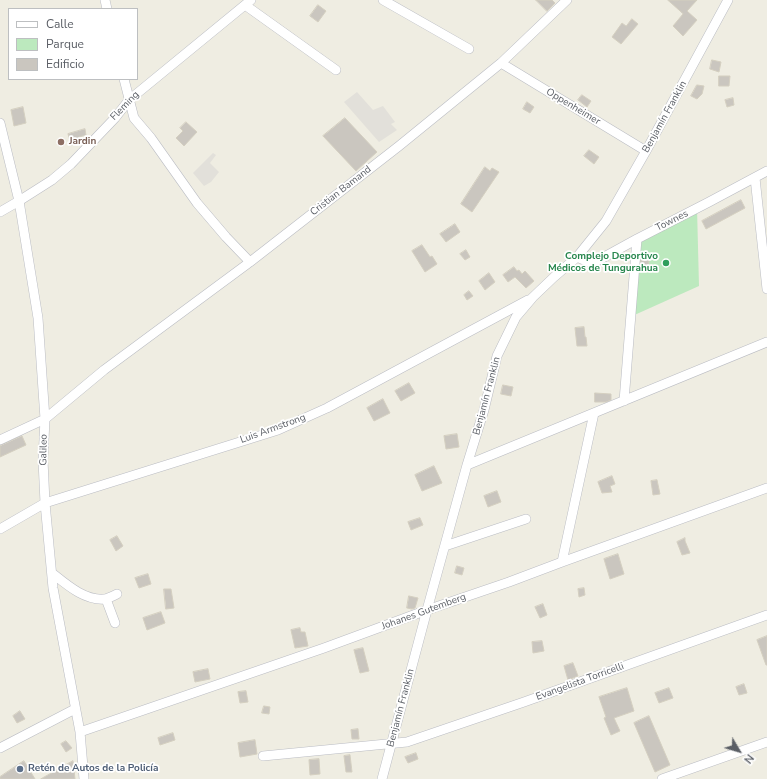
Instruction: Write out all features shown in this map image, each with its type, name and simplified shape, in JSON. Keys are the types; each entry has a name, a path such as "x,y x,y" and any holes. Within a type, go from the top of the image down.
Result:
{"street":[{"path":"383,0 469,49"},
{"name":"Cristian Bamand","path":"0,440 45,419 104,370 250,262 399,146 501,62 567,0"},
{"name":"Benjamín Franklin","path":"382,779 467,465 484,410 497,356 516,317 533,297 577,257 606,221 728,0"},
{"path":"248,2 336,70"},
{"name":"Fleming","path":"0,212 52,180 71,164 115,118 129,100 248,2"},
{"name":"Oppenheimer","path":"501,62 646,151"},
{"path":"124,80 134,118 151,138 198,203 226,237 250,262"},
{"name":"Galileo","path":"0,124 19,201 38,318 45,419 43,460 45,503 53,588 80,732 84,779"},
{"name":"Townes","path":"577,257 592,263 767,171"},
{"path":"755,178 767,289"},
{"path":"624,401 637,239"},
{"name":"Luis Armstrong","path":"0,529 45,503 278,430 327,408 533,297"},
{"path":"467,465 767,342"},
{"path":"562,562 594,413"},
{"name":"Johanes Gutemberg","path":"80,732 324,648 767,488"},
{"path":"445,546 526,519"},
{"path":"52,573 77,592 94,598 106,599 117,594"},
{"path":"106,599 116,623"},
{"name":"Evangelista Torricelli","path":"263,756 407,742 524,702 767,615"},
{"path":"0,748 75,709"},
{"path":"662,779 767,742"}],"shaded area":[{"path":"357,92 373,110 383,106 395,122 391,124 397,130 379,142 344,102"},
{"path":"213,153 216,155 210,163 219,172 211,182 204,186 193,173"}],"green space":[{"name":"Complejo Deportivo Médicos de Tungurahua","path":"697,208 699,286 630,317 637,239"}],"building":[{"path":"536,0 552,0 555,3 547,11"},
{"path":"668,0 697,0 687,11 697,20 683,36 673,26 683,14"},
{"path":"318,5 326,11 318,22 310,16"},
{"path":"632,19 638,24 621,44 612,37 622,23 626,26"},
{"path":"712,60 721,62 719,72 710,69"},
{"path":"719,76 730,76 729,86 719,86"},
{"path":"697,85 704,86 702,94 697,99 691,96"},
{"path":"582,95 591,101 587,107 578,100"},
{"path":"733,98 734,105 727,107 725,100"},
{"path":"527,102 534,107 530,113 523,109"},
{"path":"23,107 26,123 14,126 11,110"},
{"path":"345,118 377,152 356,171 323,136"},
{"path":"186,122 197,132 184,146 176,138 183,131 180,128"},
{"path":"85,129 86,135 79,137 81,142 71,145 68,134"},
{"path":"589,150 599,157 594,164 584,156"},
{"path":"485,167 490,171 492,168 499,172 472,212 461,204"},
{"path":"741,200 745,208 706,229 702,221"},
{"path":"455,224 460,232 446,242 440,234"},
{"path":"422,245 437,264 425,272 412,251"},
{"path":"466,250 470,257 465,260 460,254"},
{"path":"641,260 649,260 648,269 641,268"},
{"path":"514,267 522,274 525,271 534,281 526,288 515,277 508,282 503,275"},
{"path":"489,273 495,282 485,290 479,281"},
{"path":"469,291 473,296 467,300 464,295"},
{"path":"584,327 587,346 577,346 575,328"},
{"path":"409,383 415,393 401,401 395,391"},
{"path":"503,385 513,387 511,396 501,394"},
{"path":"595,393 611,394 611,400 606,402 595,402"},
{"path":"383,399 390,413 374,421 367,408"},
{"path":"457,434 459,447 446,449 444,436"},
{"path":"22,436 26,445 0,457 0,446"},
{"path":"434,466 442,483 422,491 415,475"},
{"path":"612,476 615,484 610,486 612,492 602,493 598,482"},
{"path":"657,480 660,494 653,495 651,481"},
{"path":"497,491 501,502 488,507 484,496"},
{"path":"420,518 423,525 411,530 408,522"},
{"path":"117,536 123,546 116,551 110,540"},
{"path":"685,538 690,553 682,555 677,542"},
{"path":"618,554 624,574 610,579 604,559"},
{"path":"457,566 464,568 462,575 455,573"},
{"path":"148,574 151,584 139,588 135,578"},
{"path":"584,588 585,595 579,597 578,589"},
{"path":"164,589 171,589 174,608 166,609"},
{"path":"409,596 418,598 415,608 407,608"},
{"path":"543,604 547,615 540,618 535,607"},
{"path":"161,612 165,623 147,630 143,618"},
{"path":"300,628 301,632 305,632 308,646 295,648 291,630"},
{"path":"767,636 767,665 766,665 757,640"},
{"path":"542,641 544,651 533,653 532,642"},
{"path":"363,648 369,671 360,673 354,650"},
{"path":"573,663 578,676 568,680 564,666"},
{"path":"208,669 210,679 195,682 193,672"},
{"path":"744,684 747,693 739,695 736,687"},
{"path":"627,688 634,711 614,718 620,731 611,735 604,718 606,717 599,697"},
{"path":"669,688 673,698 659,703 655,693"},
{"path":"246,691 248,702 240,703 238,692"},
{"path":"264,706 270,707 269,714 262,713"},
{"path":"20,711 25,719 17,723 13,716"},
{"path":"649,716 670,765 655,772 634,723"},
{"path":"358,729 359,739 352,739 351,730"},
{"path":"173,733 175,740 160,745 158,738"},
{"path":"255,740 257,754 240,757 238,743"},
{"path":"66,741 72,748 66,752 61,744"},
{"path":"416,753 418,759 408,763 405,757"},
{"path":"350,755 352,772 346,772 344,756"},
{"path":"319,759 320,774 310,775 309,760"},
{"name":"Retén de Autos de la Policía","path":"24,761 35,779 0,779 0,777"},
{"name":"Retén de Autos de la Policía","path":"73,761 75,779 41,779"}],"place":[{"name":"Jardin","path":"61,142"},
{"name":"Complejo Deportivo Médicos de Tungurahua","path":"666,263"},
{"name":"Retén de Autos de la Policía","path":"20,769"}]}
